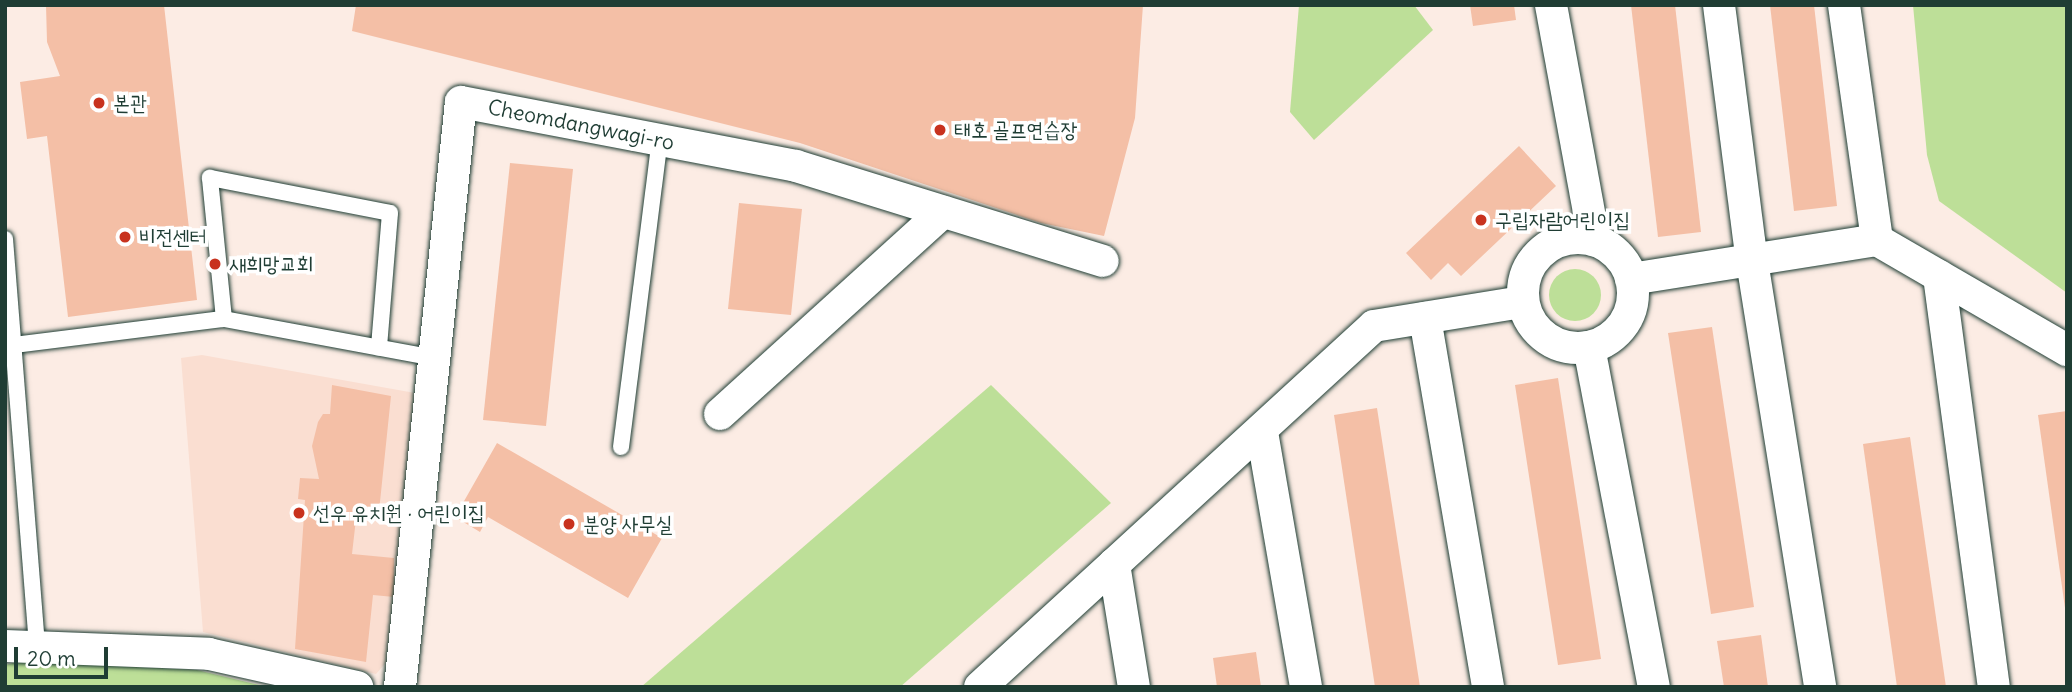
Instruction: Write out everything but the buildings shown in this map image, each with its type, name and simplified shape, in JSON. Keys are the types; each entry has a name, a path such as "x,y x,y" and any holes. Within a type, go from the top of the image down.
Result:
{"street":[{"path":"1551,5 1594,240"},
{"path":"1719,5 1752,261 1821,687"},
{"path":"1844,5 1877,240"},
{"name":"Cheomdangwagi-ro","path":"400,687 461,102 796,166 1103,261"},
{"path":"719,414 943,212"},
{"path":"1567,239 1594,240 1611,248 1632,279 1633,297 1619,330 1589,347 1571,348 1547,338 1529,319 1523,303 1523,283 1541,251 1567,239"},
{"path":"1632,279 1877,240 2067,350"},
{"path":"1939,276 1994,687"},
{"path":"980,687 1262,432 1374,326 1523,303"},
{"path":"1425,318 1488,687"},
{"path":"1589,347 1654,687"},
{"path":"1262,432 1306,687"},
{"path":"1114,564 1134,687"},
{"path":"5,646 209,654 357,687"}],"lane":[{"path":"621,447 660,140"},
{"path":"224,319 210,178 390,213 379,348"},
{"path":"5,239 37,647"},
{"path":"14,345 224,319 435,358"}],"shaded area":[{"name":"선우 유치원 · 어린이집","path":"202,355 415,393 390,658 376,674 203,632 181,358"}],"green space":[{"path":"1299,5 1414,5 1433,30 1314,140 1290,112"},
{"path":"1913,5 2067,5 2067,293 1939,201 1927,155"},
{"path":"1575,269 1585,271 1593,277 1599,285 1599,305 1593,313 1585,319 1575,321 1565,319 1557,313 1551,305 1549,295 1551,285 1557,277 1565,271"},
{"path":"991,385 1111,503 900,687 641,687"},
{"path":"22,661 197,670 268,687 5,687 5,665"}],"place":[{"name":"본관","path":"99,103"},
{"name":"태호 골프연습장","path":"940,130"},
{"name":"구립자람어린이집","path":"1481,220"},
{"name":"비전센터","path":"125,237"},
{"name":"새희망교회","path":"215,264"},
{"name":"선우 유치원 · 어린이집","path":"299,513"},
{"name":"분양 사무실","path":"569,524"}]}
